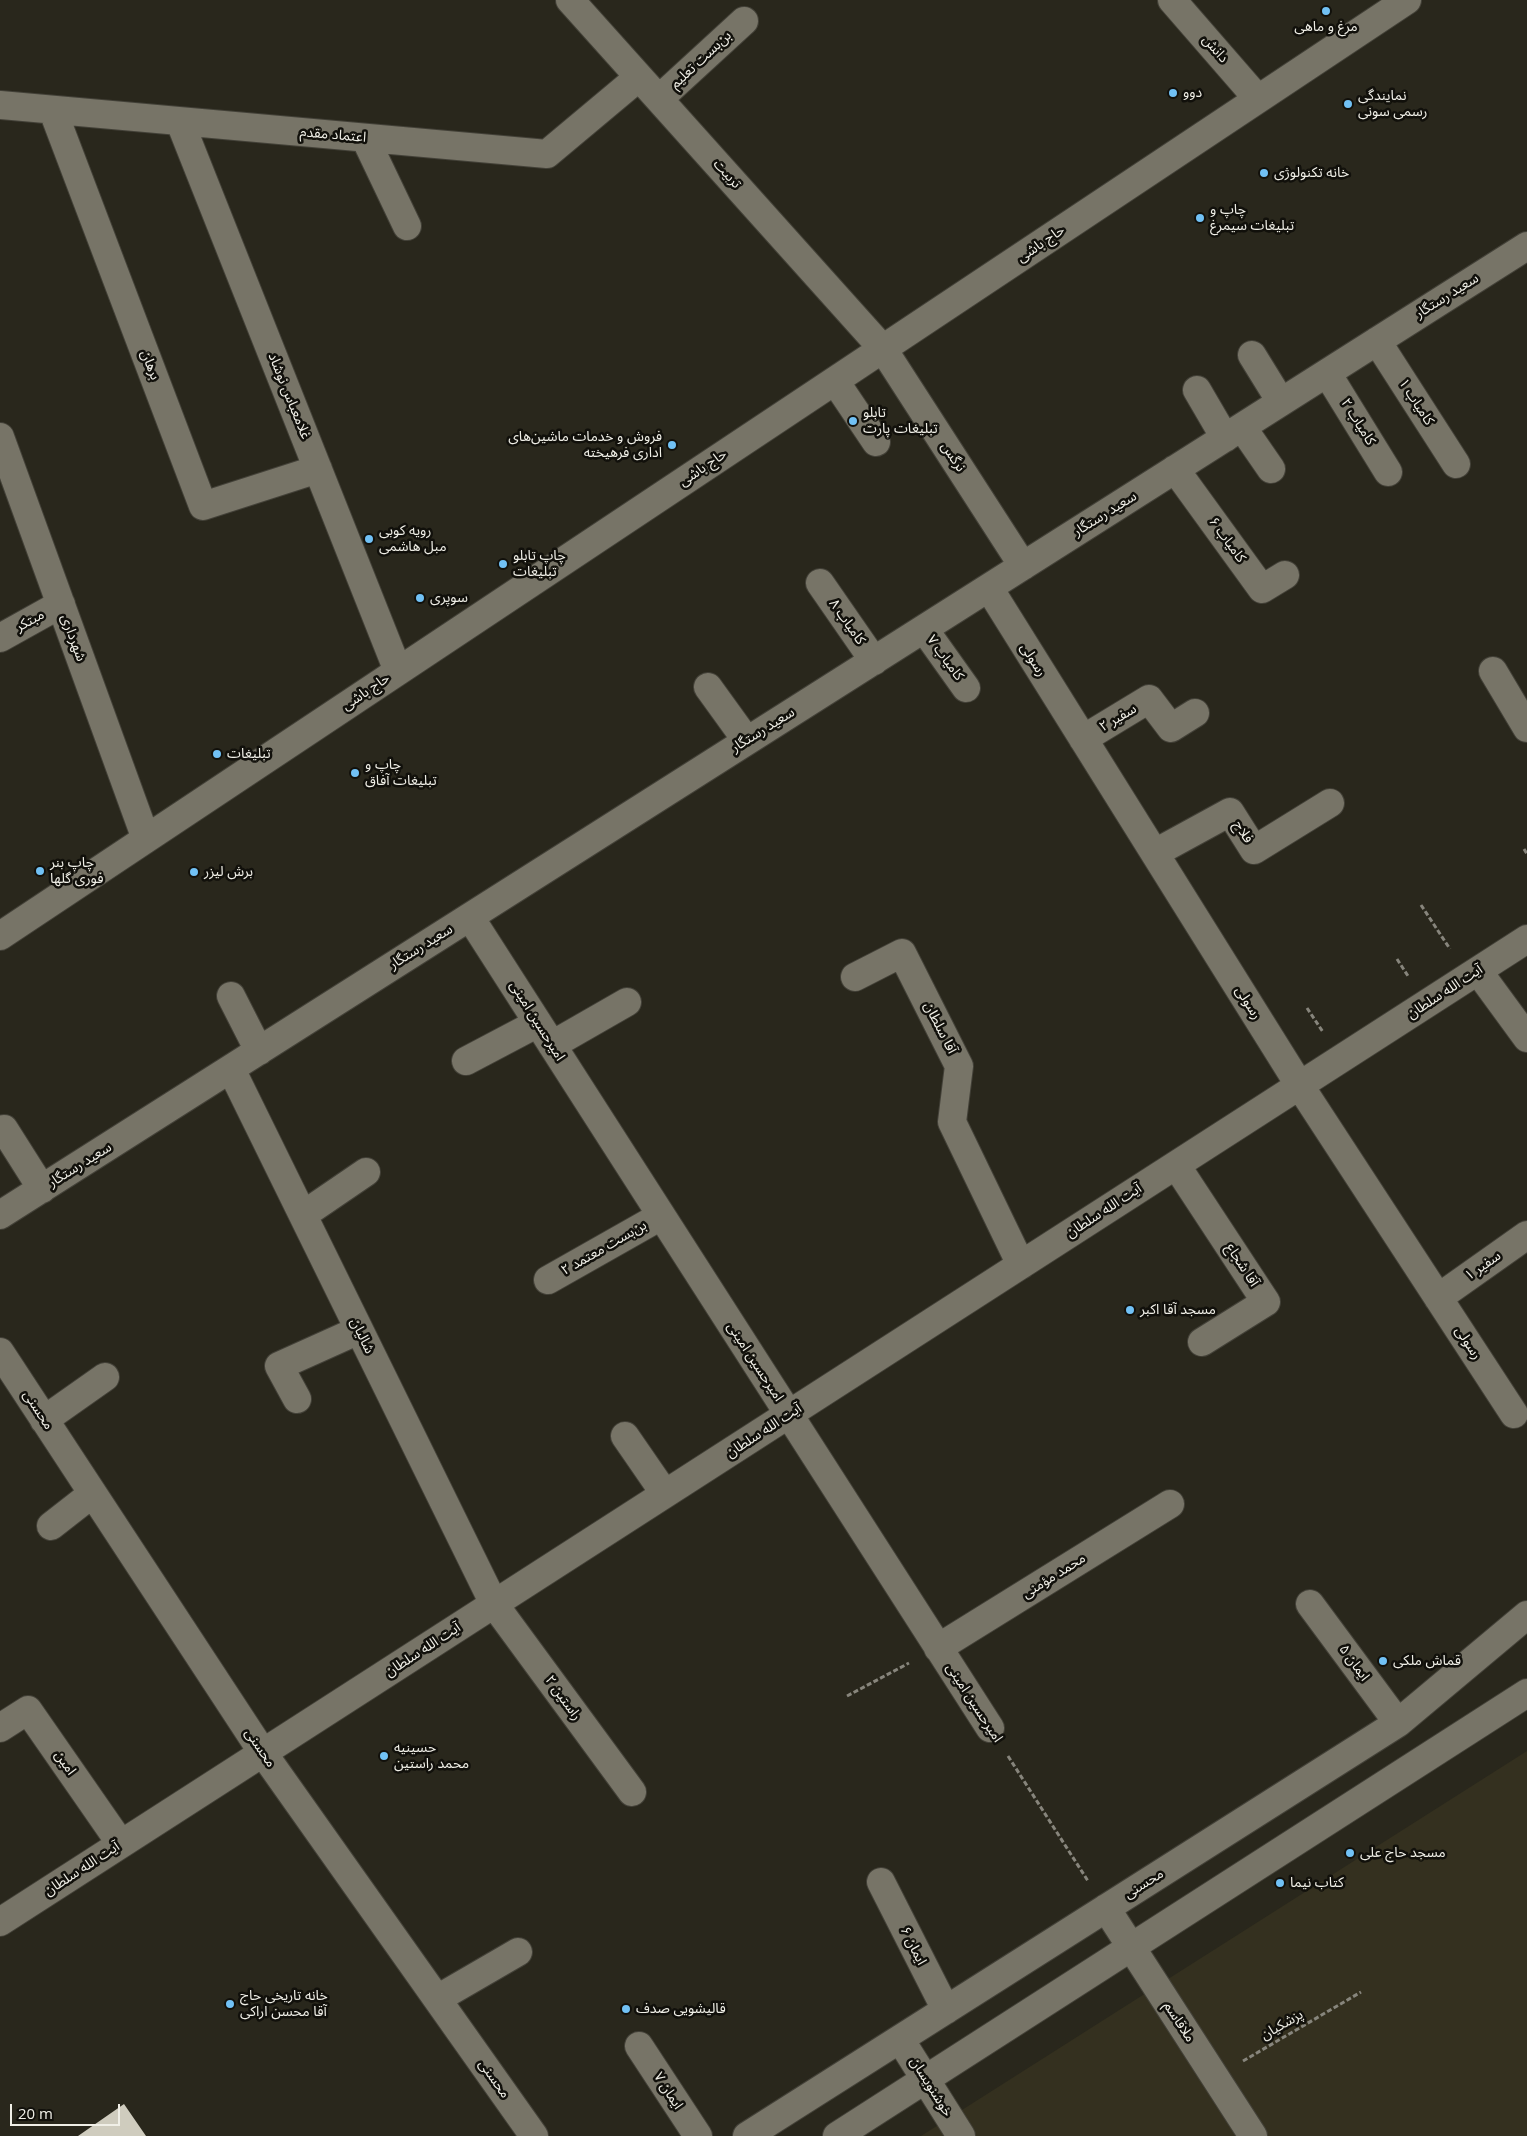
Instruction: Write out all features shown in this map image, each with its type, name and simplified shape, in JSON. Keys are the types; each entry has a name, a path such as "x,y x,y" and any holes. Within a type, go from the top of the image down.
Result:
{"street":[{"name":"تربیت","path":"570,0 883,348"},
{"name":"دانش","path":"1172,0 1258,99"},
{"name":"حاج باشی","path":"0,936 1407,0"},
{"name":"بن‌بست تعلیم","path":"659,99 744,21"},
{"name":"اعتماد مقدم","path":"0,106 547,154 638,77"},
{"name":"برهان","path":"54,110 203,506 318,469"},
{"name":"غلامعباس نوشاد","path":"180,122 398,671"},
{"path":"365,138 407,226"},
{"name":"سعید رستگار","path":"0,1215 1377,341 1524,253"},
{"name":"کامیاب ۱","path":"1377,341 1456,464"},
{"name":"نرگس","path":"883,348 1024,566"},
{"path":"1252,355 1281,402"},
{"name":"کامیاب ۲","path":"1327,373 1388,472"},
{"path":"835,381 876,442"},
{"path":"1197,390 1234,432 1272,469"},
{"name":"شهرداری","path":"0,437 146,839"},
{"name":"کامیاب ۶","path":"1175,469 1262,589 1285,574"},
{"name":"کامیاب ۸","path":"820,583 874,660"},
{"name":"رسولی","path":"988,588 1300,1086 1514,1414"},
{"name":"مبتکر","path":"0,638 61,604"},
{"name":"کامیاب ۷","path":"924,629 966,688"},
{"path":"1493,672 1527,728"},
{"path":"708,687 747,741"},
{"name":"سفیر ۲","path":"1083,739 1149,699 1171,728 1195,714"},
{"name":"فلاح","path":"1154,854 1230,812 1254,850 1330,803"},
{"name":"امیرحسین امینی","path":"470,917 990,1728"},
{"name":"آیت الله سلطان","path":"0,1922 1527,939"},
{"name":"آقا سلطان","path":"855,977 902,953 959,1066 952,1122 1021,1265"},
{"path":"1473,974 1527,1038"},
{"path":"231,996 259,1051"},
{"path":"466,1061 545,1034 627,1002"},
{"name":"شالیان","path":"231,1068 494,1604"},
{"path":"4,1129 42,1189"},
{"name":"آقا شجاع","path":"1176,1165 1266,1302 1202,1342"},
{"path":"303,1215 366,1172"},
{"name":"بن‌بست معتمد ۲","path":"548,1280 661,1216"},
{"name":"سفیر ۱","path":"1438,1298 1527,1235"},
{"path":"297,1399 279,1366 359,1330"},
{"name":"محسنی","path":"0,1352 263,1753 534,2136"},
{"path":"44,1420 105,1377"},
{"path":"625,1436 664,1494"},
{"path":"51,1526 92,1494"},
{"name":"محمد مؤمنی","path":"938,1648 1170,1504"},
{"name":"راستین ۲","path":"494,1604 632,1792"},
{"name":"ایمان ۵","path":"1310,1604 1398,1723"},
{"name":"محسنی","path":"748,2136 1398,1723 1527,1615"},
{"path":"837,2136 1130,1946 1527,1693"},
{"name":"امین","path":"0,1728 28,1710 121,1844"},
{"name":"ایمان ۶","path":"881,1882 946,2010"},
{"name":"ملاقاسم","path":"1106,1908 1253,2136"},
{"path":"437,1999 518,1952"},
{"name":"خوشنویسان","path":"900,2039 961,2136"},
{"name":"ایمان ۷","path":"639,2046 698,2136"}],"path":[{"path":"1524,849 1527,854"},
{"path":"1422,905 1473,974"},
{"path":"847,1696 938,1648"},
{"name":"امیرحسین امینی","path":"990,1728 1106,1908"},
{"name":"پزشکیان","path":"1215,2077 1361,1992"}],"shaded area":[{"path":"1527,1751 1527,2136 921,2136"}],"building":[{"path":"124,2104 146,2136 78,2136"}],"place":[{"name":"مرغ و ماهی","path":"1326,11"},
{"name":"دوو","path":"1173,93"},
{"name":"نمایندگی رسمی سونی","path":"1348,104"},
{"name":"خانه تکنولوژی","path":"1264,173"},
{"name":"چاپ و تبلیغات سیمرغ","path":"1200,218"},
{"name":"تابلو تبلیغات پارت","path":"853,421"},
{"name":"فروش و خدمات ماشین‌های اداری فرهیخته","path":"672,445"},
{"name":"رویه کوبی مبل هاشمی","path":"369,539"},
{"name":"چاپ تابلو تبلیغات","path":"503,564"},
{"name":"سوپری","path":"420,598"},
{"name":"تبلیغات","path":"217,754"},
{"name":"چاپ و تبلیغات آفاق","path":"355,773"},
{"name":"چاپ بنر فوری گلها","path":"40,871"},
{"name":"برش لیزر","path":"194,872"},
{"name":"مسجد آقا اکبر","path":"1130,1310"},
{"name":"قماش ملکی","path":"1383,1661"},
{"name":"حسینیه محمد راستین","path":"384,1756"},
{"name":"مسجد حاج علی","path":"1350,1853"},
{"name":"کتاب نیما","path":"1280,1883"},
{"name":"خانه تاریخی حاج آقا محسن اراکی","path":"230,2004"},
{"name":"قالیشویی صدف","path":"626,2009"}]}
